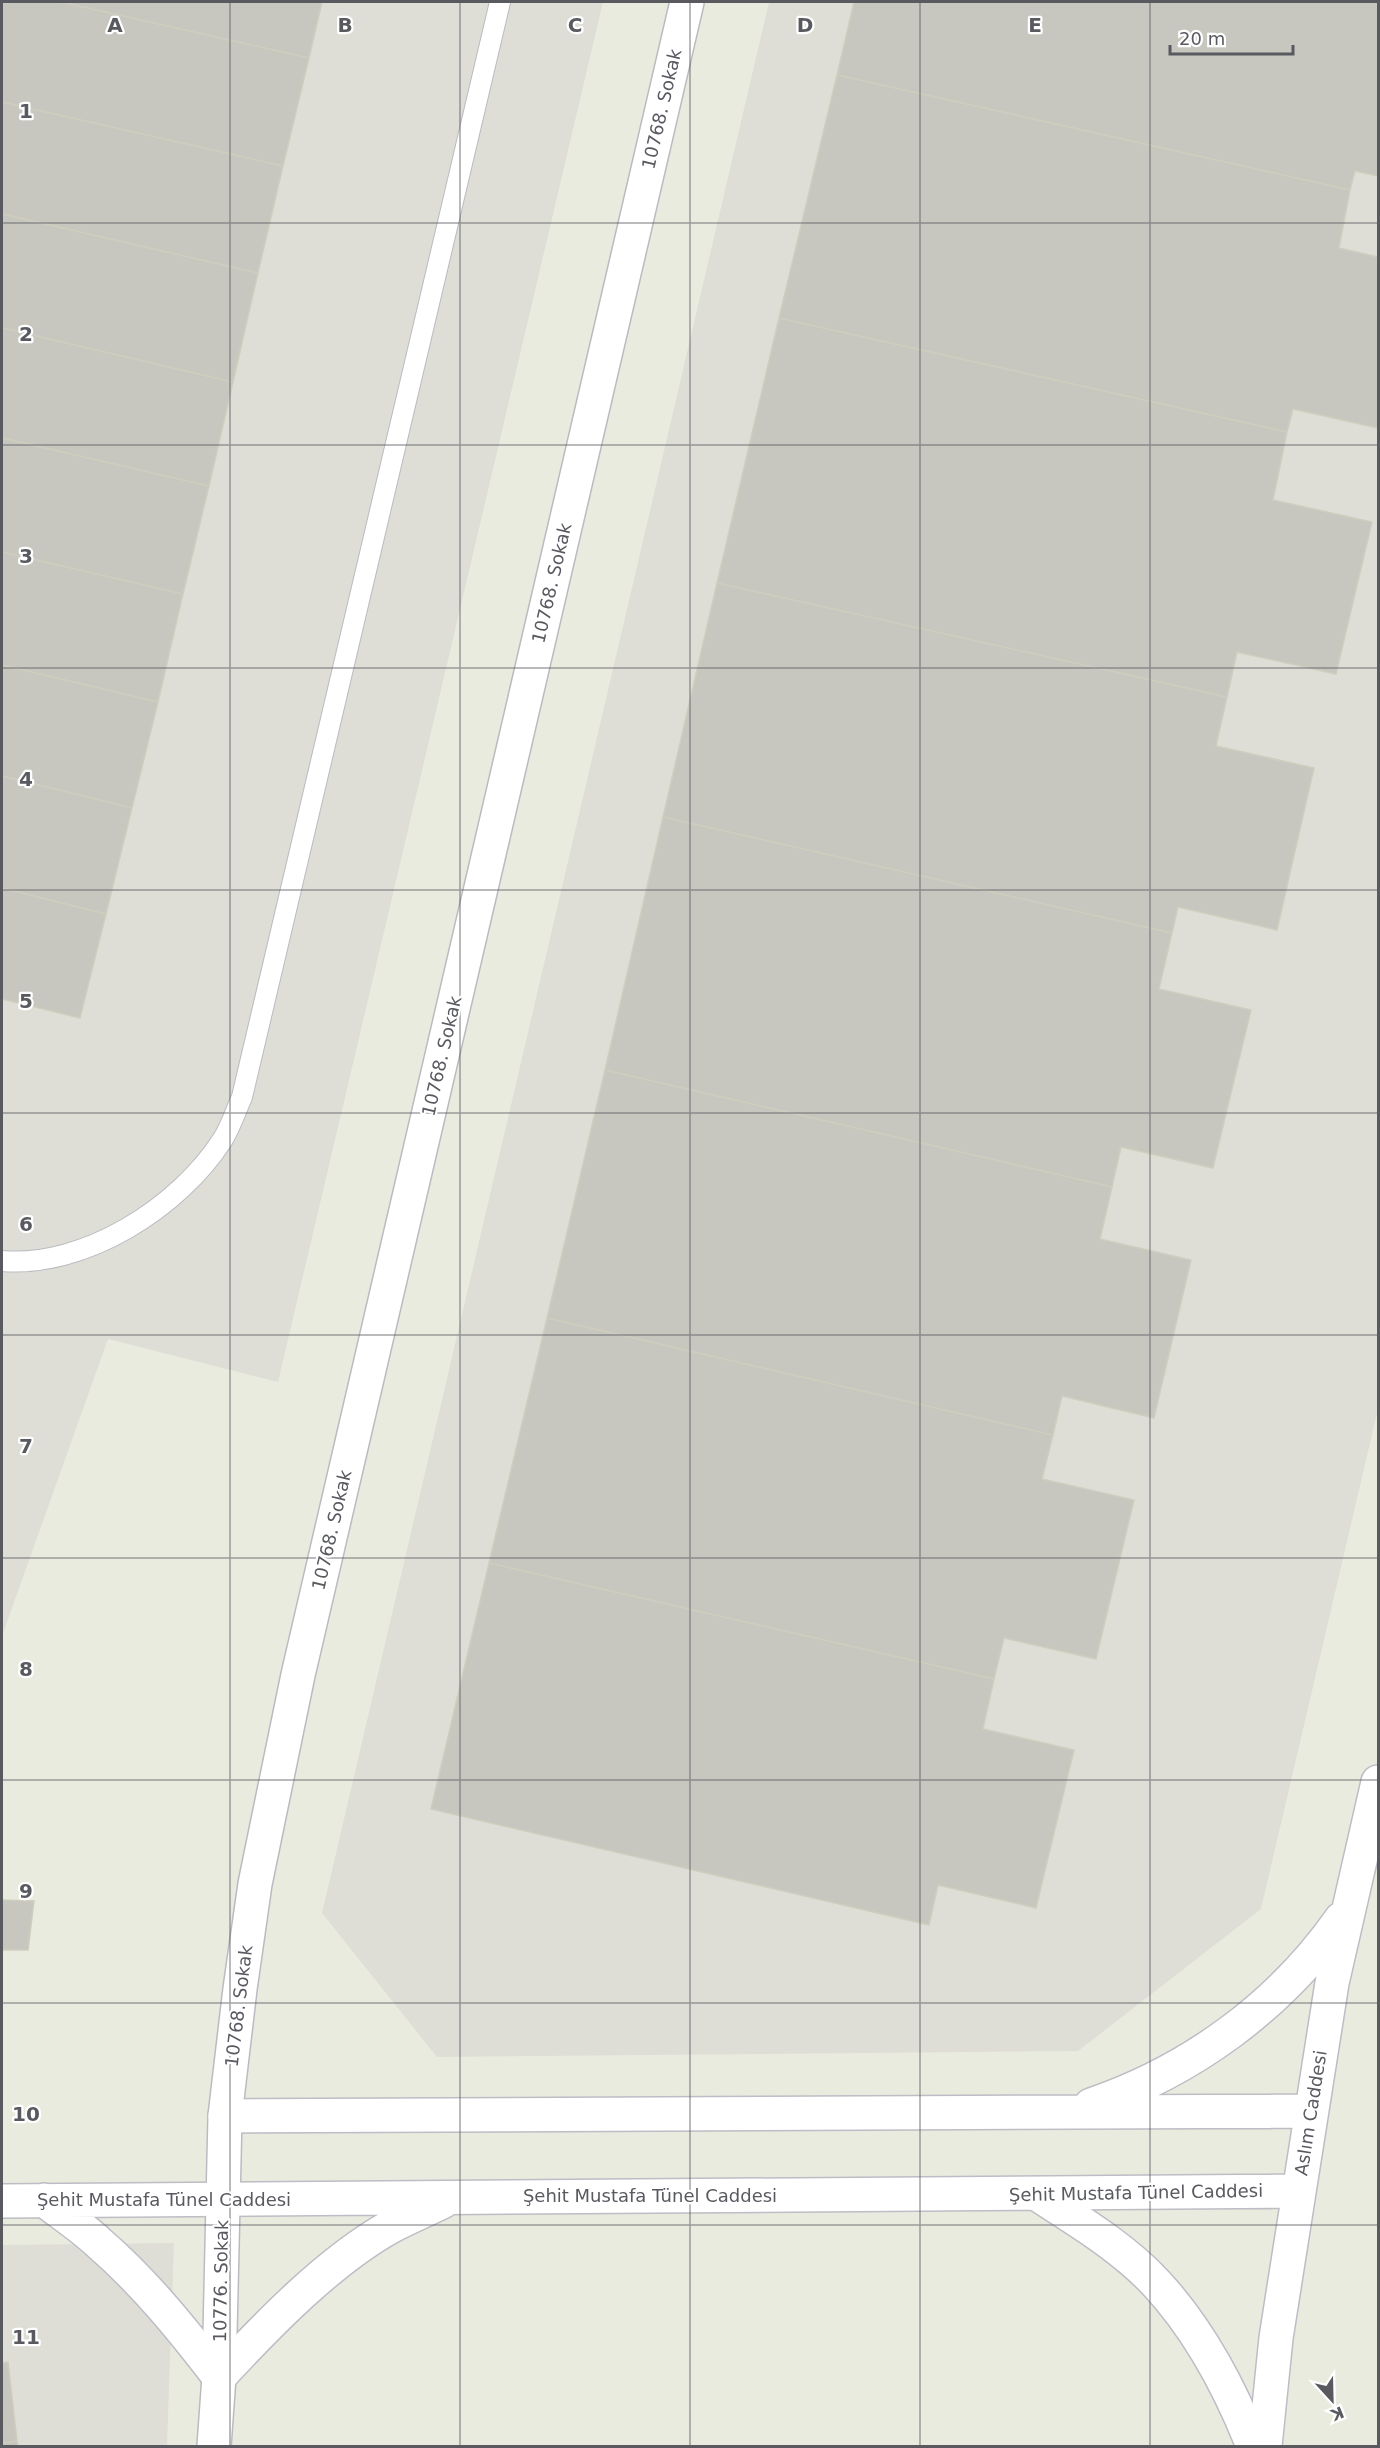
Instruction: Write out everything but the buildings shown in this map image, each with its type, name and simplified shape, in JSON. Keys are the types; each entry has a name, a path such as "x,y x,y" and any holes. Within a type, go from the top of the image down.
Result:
{"street":[{"name":"10768. Sokak","path":"225,2116 255,1884 298,1675 687,2"},
{"name":"Aslım Caddesi","path":"1265,2446 1276,2338 1332,1983 1378,1782"},
{"path":"1070,2112 1152,2080 1242,2024 1300,1973 1323,1946 1349,1908"},
{"path":"225,2116 1311,2111"},
{"name":"10776. Sokak","path":"214,2446 219,2377 225,2116"},
{"name":"Şehit Mustafa Tünel Caddesi","path":"2,2201 1299,2191"},
{"path":"1037,2194 1122,2252 1155,2282 1185,2319 1216,2368 1253,2446"},
{"path":"44,2200 98,2242 133,2275 163,2306 219,2377 264,2329 347,2257 389,2228 451,2198"}],"lane":[{"path":"2,1261 22,1263 70,1254 112,1237 153,1211 195,1175 223,1138 242,1097 500,2"}],"shaded area":[{"path":"2,2 603,2 278,1382 108,1339 2,1636"},
{"path":"769,2 1378,2 1378,1409 1261,1909 1078,2051 437,2057 322,1913"},
{"path":"174,2243 167,2446 2,2446 2,2245"}]}
